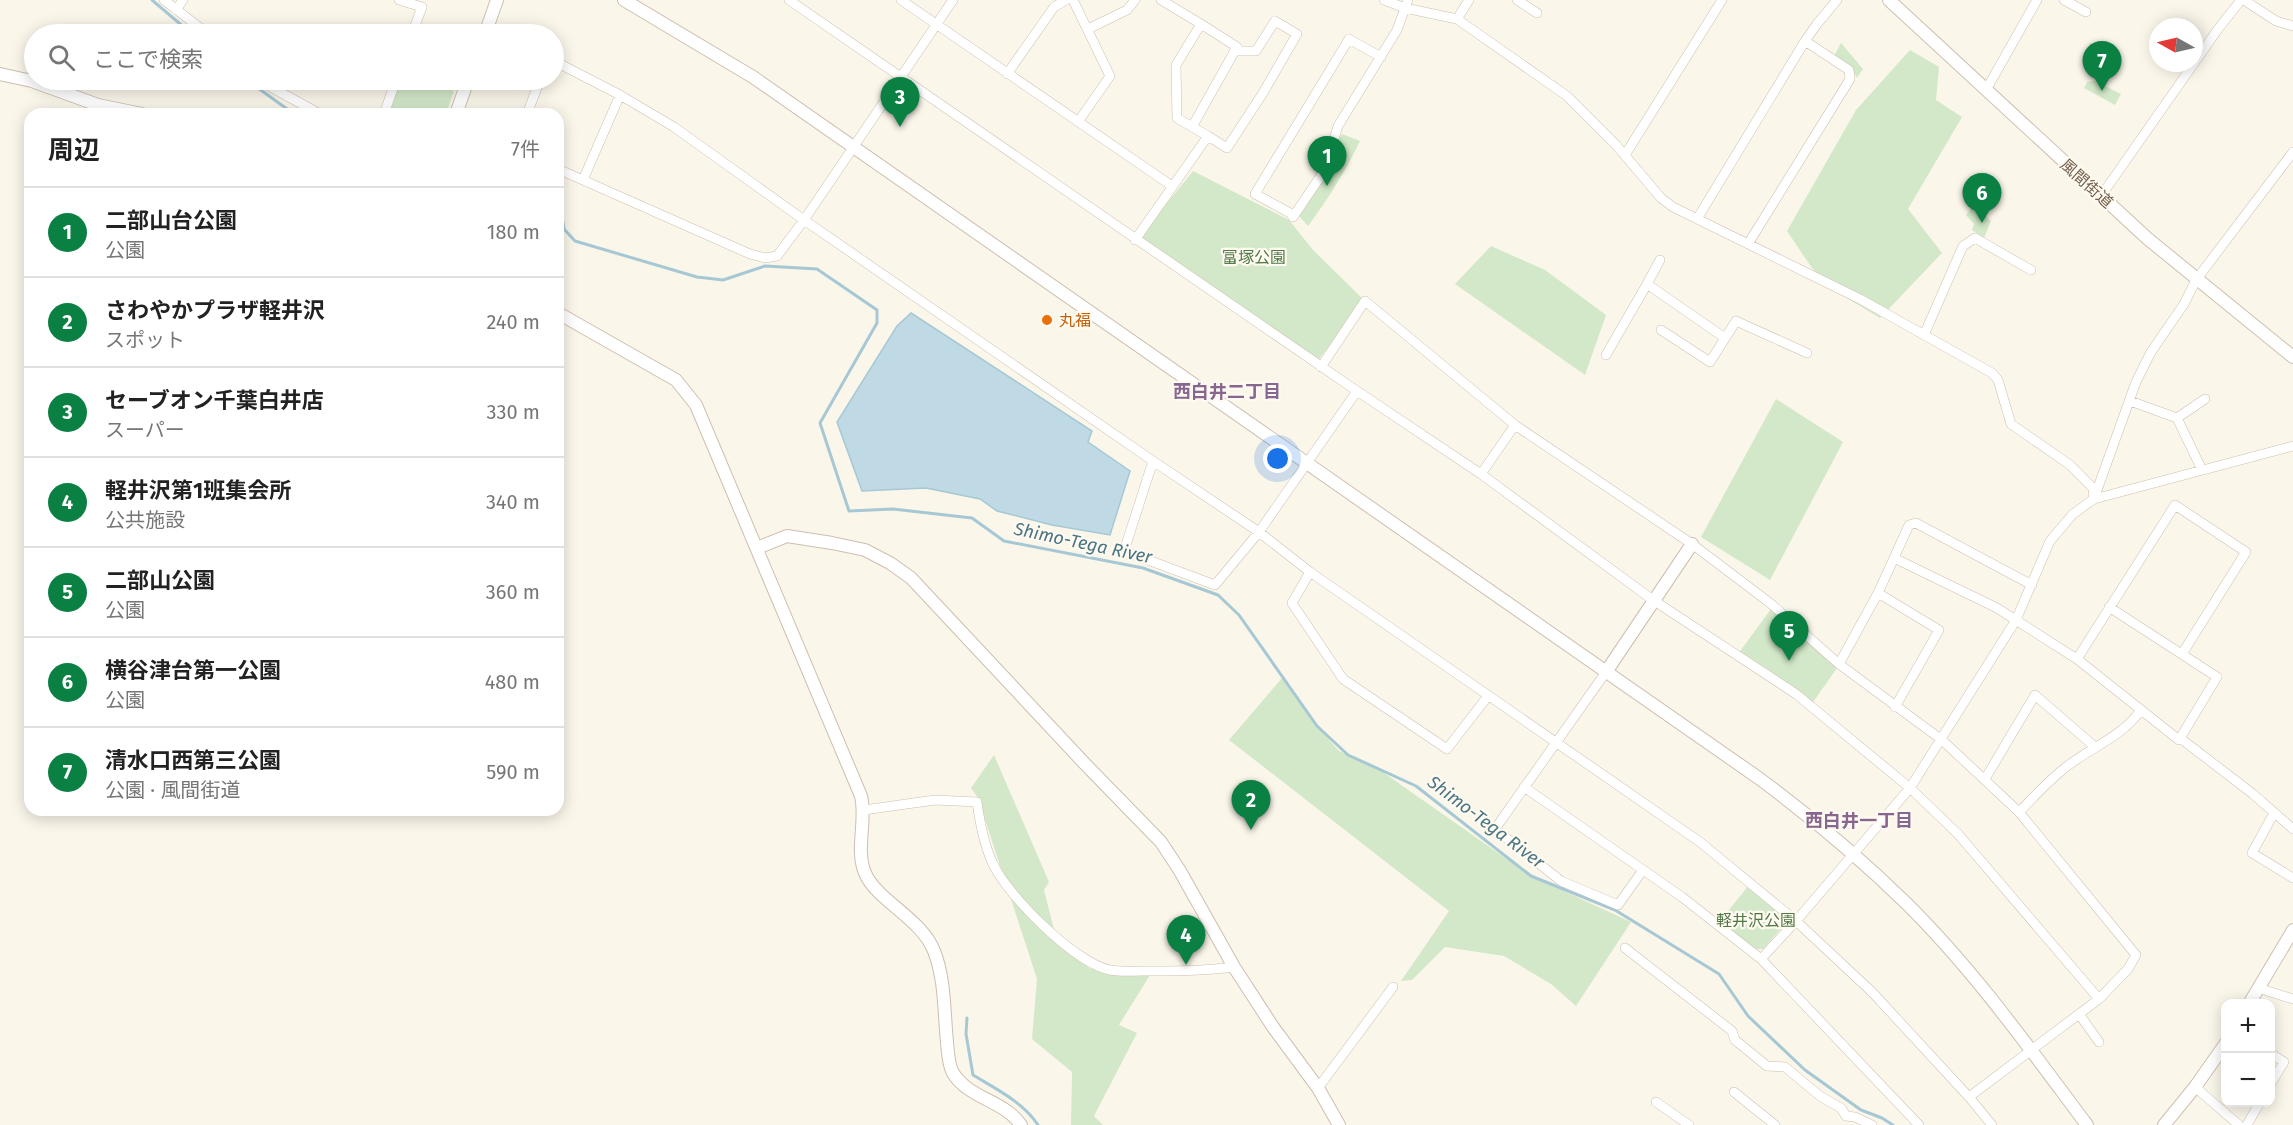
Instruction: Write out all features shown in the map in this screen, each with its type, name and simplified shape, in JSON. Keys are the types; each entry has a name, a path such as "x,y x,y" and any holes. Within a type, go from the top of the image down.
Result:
{"street":[{"path":"164,0 195,24"},
{"path":"176,10 183,0"},
{"path":"399,0 422,7 416,24"},
{"path":"489,24 497,0"},
{"path":"624,0 753,77 1808,815 1906,904 1976,981 2032,1049 2087,1125"},
{"path":"789,0 1321,367 1481,474 1653,600 1796,694 1910,788 1958,834 2099,999"},
{"path":"901,0 1172,186"},
{"path":"564,172 750,254 765,258 777,256 854,148 953,0"},
{"path":"1007,74 1053,7 1066,0"},
{"path":"1073,0 1110,76 1078,122"},
{"path":"1088,29 1127,10 1135,0"},
{"path":"1161,0 1237,46 1192,127"},
{"path":"1384,0 1407,4 1457,19 1567,96 1625,155 1661,198 1697,219 1860,299 1992,373 2000,386 2011,424 2070,465 2093,488 2094,498"},
{"path":"1457,19 1469,0"},
{"path":"1517,0 1537,13"},
{"path":"1625,155 1722,0"},
{"path":"1697,219 1805,41 1837,0"},
{"name":"風間街道","path":"1889,0 2101,196 2196,280 2293,357"},
{"path":"1986,90 2037,0"},
{"path":"2064,0 2086,12"},
{"path":"2101,196 2218,29 2243,0 2276,21 2293,26"},
{"path":"1380,57 1349,39 1255,194 1290,213 1293,217 1324,171 1338,126 1397,30 1407,4"},
{"path":"1201,24 1176,65 1177,118 1227,148 1263,93 1297,34 1275,21 1256,51 1234,51"},
{"path":"1748,244 1850,79 1849,70 1805,41"},
{"path":"564,66 620,95 674,127 804,220 1259,532 1310,572 1700,842 1796,921 1872,992 1992,1125"},
{"path":"0,74 24,79"},
{"path":"57,90 113,108"},
{"path":"275,90 309,108"},
{"path":"386,108 392,90"},
{"path":"458,108 464,90"},
{"path":"529,108 536,90"},
{"path":"584,180 620,95"},
{"path":"1136,240 1208,136"},
{"path":"2094,498 2136,382 2151,352 2184,304 2196,280 2293,152"},
{"path":"1924,335 1963,246 1975,238 2031,270"},
{"path":"1606,355 1660,260"},
{"path":"1647,284 1725,338"},
{"path":"1321,367 1365,301 1515,425 1692,544 1770,603 1839,664 1942,740 2019,812 2136,955 2128,969 2099,999 1969,1097"},
{"path":"564,316 676,380 686,391 704,420 861,796 864,810 862,863 865,875 873,886 922,931 934,949 940,974 951,1070 967,1088 1007,1111 1021,1125"},
{"path":"1661,330 1710,362 1736,321 1807,353"},
{"path":"1153,461 1124,551 1215,585 1259,532 1358,392"},
{"path":"2177,418 2205,399"},
{"path":"2130,401 2177,418 2202,470"},
{"path":"1481,474 1515,425"},
{"path":"1761,959 1910,788 2016,620 2050,541 2073,514 2094,498 2293,446"},
{"path":"2077,659 2175,506 2246,552 2182,654"},
{"path":"1839,664 1878,593 1908,525 1916,523 2032,585"},
{"path":"757,548 787,536 832,543 865,550 890,563 911,578 1161,842 1180,871 1234,968 1318,1088 1339,1125"},
{"path":"1643,870 1618,905 1561,881 1495,829 1606,672 1692,544"},
{"path":"1894,558 1997,608 2077,659 2140,711 2179,740 2180,738 2293,829"},
{"path":"1310,572 1292,603 1343,679 1447,749 1488,696"},
{"path":"1878,593 1939,630 1895,706"},
{"path":"2109,607 2217,676 2180,738"},
{"path":"1985,779 2035,696 2095,747"},
{"path":"2019,812 2065,768 2131,725 2140,711"},
{"path":"1524,787 1682,897 1761,959 1919,1125"},
{"path":"864,810 935,800 977,802 982,834 992,863 1002,881 1046,930 1092,963 1107,970 1192,972 1234,968"},
{"path":"2274,813 2252,852 2293,878"},
{"path":"2252,999 2293,930"},
{"path":"1626,948 1724,1024 1732,1031 1735,1040 1767,1066 1785,1067 1820,1096 1841,1108 1846,1116"},
{"path":"1318,1088 1393,987"},
{"path":"2258,988 2293,999"},
{"path":"2079,1014 2099,1042"},
{"path":"2164,1125 2221,1050"},
{"path":"2275,1056 2284,1062 2275,1077"},
{"path":"2195,1087 2239,1125"},
{"path":"1734,1092 1774,1125"},
{"path":"1656,1102 1689,1125"},
{"path":"2247,1125 2257,1107"},
{"path":"1840,1125 1846,1116"},
{"path":"1846,1116 1855,1117 1872,1125"}],"green space":[{"path":"1841,43 1863,69 1857,78 1852,69 1834,56"},
{"path":"1910,50 1939,67 1936,100 1962,117 1908,209 1942,253 1880,318 1832,289 1812,268 1787,231 1856,110"},
{"path":"2095,81 2121,94 2115,105 2084,88 2087,82"},
{"path":"397,90 454,91 448,108 391,108"},
{"path":"1342,134 1360,141 1336,185 1308,226 1299,216 1329,169 1335,147"},
{"name":"富塚公園","path":"1193,171 1289,220 1313,250 1365,301 1319,359 1138,239"},
{"path":"1974,205 1991,221 1984,238 1972,230 1974,224 1966,215"},
{"path":"1491,246 1545,270 1606,315 1585,375 1455,284"},
{"path":"1776,399 1843,442 1770,580 1701,537"},
{"path":"1771,609 1800,632 1837,668 1811,705 1738,654"},
{"path":"1282,678 1317,726 1339,751 1377,768 1531,876 1631,922 1576,1006 1551,984 1504,956 1445,947 1412,980 1401,981 1449,911 1229,740"},
{"path":"994,755 1049,882 1044,890 1054,930 1089,968 1123,976 1150,975 1119,1025 1137,1033 1094,1116 1103,1125 1071,1125 1072,1072 1032,1039 1037,979 978,798 971,788"},
{"name":"軽井沢公園","path":"1749,885 1785,915 1786,923 1763,949 1755,949 1720,921"}],"water":[{"path":"911,313 1092,431 1088,442 1130,471 1110,535 1052,525 997,511 980,499 926,488 862,491 837,422 897,326"}],"waterway":[{"name":"Shimo-Tega River","path":"152,0 180,24"},
{"name":"Shimo-Tega River","path":"261,90 286,108"},
{"name":"Shimo-Tega River","path":"564,229 575,241 697,277 723,280 765,266 817,269 877,310 877,323 820,423 849,511 893,509 972,518 1004,541 1143,568 1218,595 1239,615 1317,726 1348,755 1416,786 1531,876 1615,910 1719,974 1748,1016 1805,1070 1861,1110 1893,1125"},
{"path":"967,1018 966,1034 973,1075 1025,1109 1038,1125"}],"place":[{"name":"清水口西第三公園","path":"2102,91"},
{"name":"セーブオン千葉白井店","path":"900,127"},
{"name":"二部山台公園","path":"1327,186"},
{"name":"横谷津台第一公園","path":"1982,223"},
{"name":"丸福","path":"1047,320"},
{"name":"二部山公園","path":"1789,661"},
{"name":"さわやかプラザ軽井沢","path":"1251,830"},
{"name":"軽井沢第1班集会所","path":"1186,965"}],"district":[{"name":"西白井二丁目","path":"1227,392"},
{"name":"西白井一丁目","path":"1859,821"}]}
